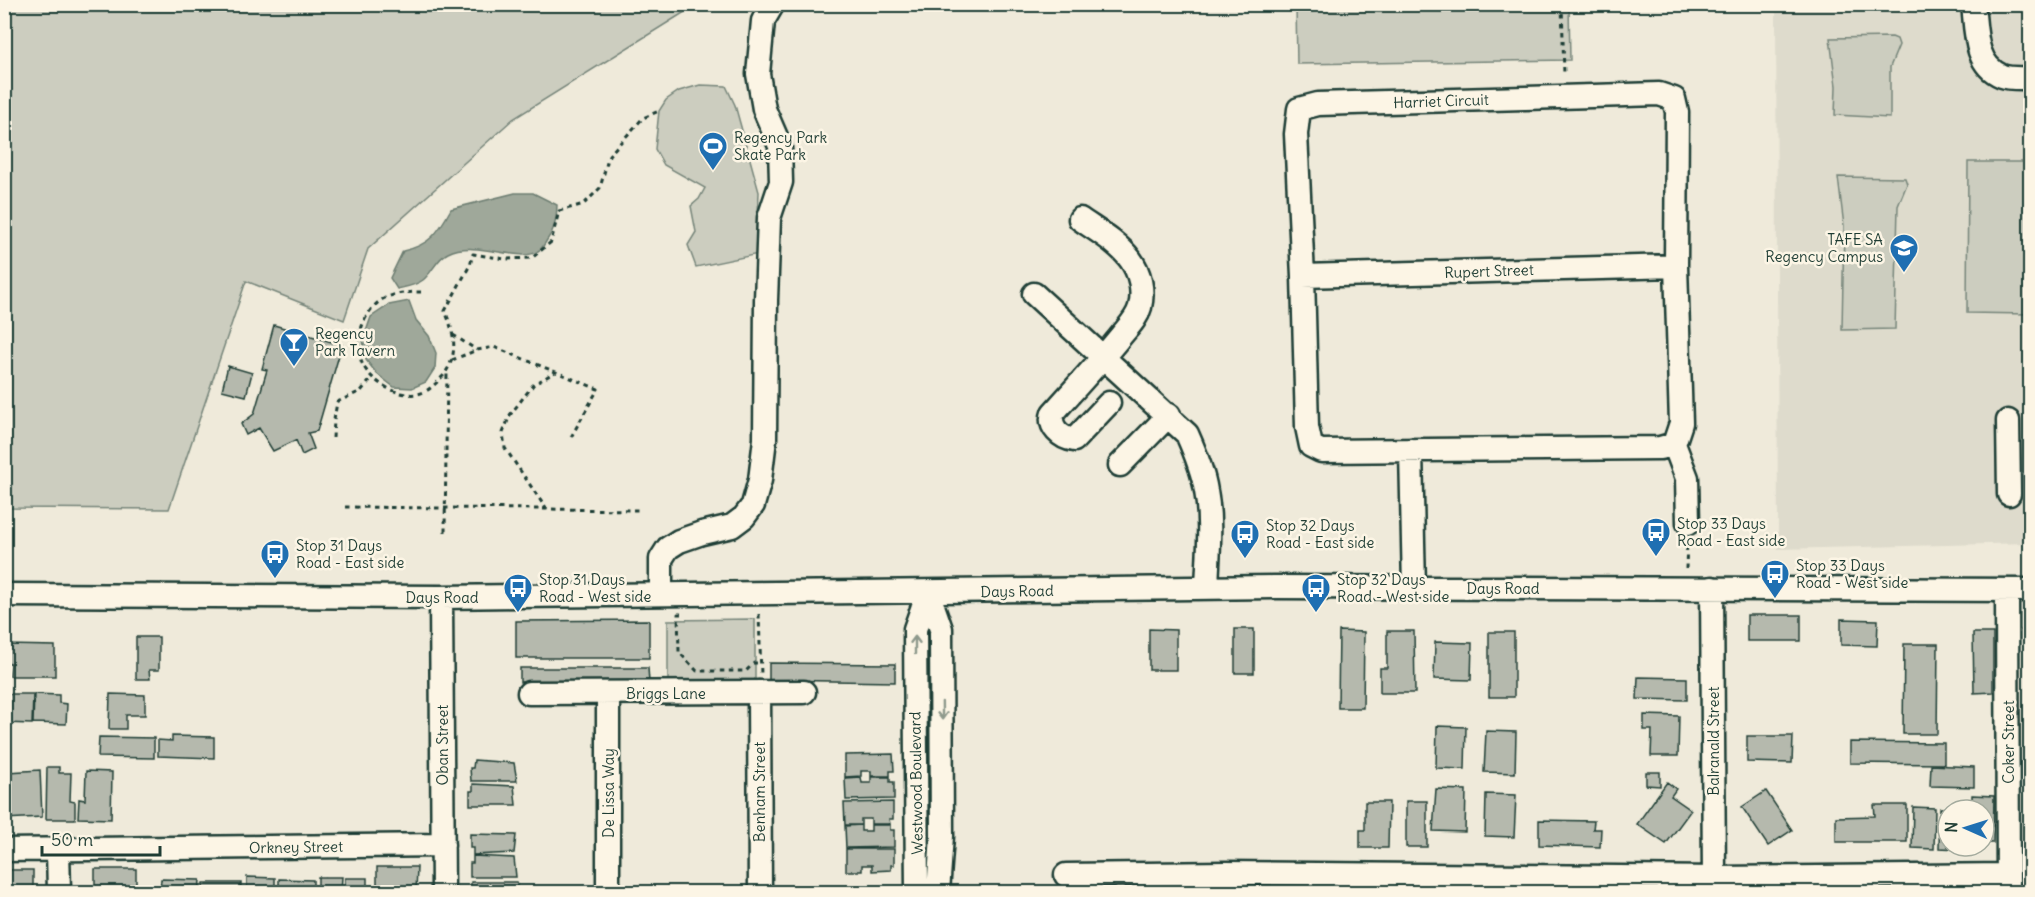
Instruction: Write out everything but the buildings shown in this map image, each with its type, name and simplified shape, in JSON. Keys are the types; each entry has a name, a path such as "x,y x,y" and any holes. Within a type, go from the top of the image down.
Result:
{"street":[{"path":"660,594 661,559 668,548 679,540 732,526 744,517 753,505 760,480 765,439 769,218 780,182 780,146 764,109 758,74 763,21 773,4"},
{"path":"1973,4 1980,52 1988,66 2003,77 2031,78"},
{"name":"Harriet Circuit","path":"1659,94 1674,99 1677,112 1676,266 1681,423 1674,444 1660,448 1321,451 1311,446 1307,427 1303,276 1296,134 1299,109 1318,104 1659,94"},
{"path":"1080,219 1130,258 1140,279 1140,307 1135,318 1104,357 1053,413 1052,426 1062,436 1074,440 1109,403"},
{"name":"Rupert Street","path":"1303,276 1676,266"},
{"path":"1034,294 1169,415 1187,434 1197,455 1207,491 1209,515 1207,588"},
{"path":"1120,465 1169,415"},
{"path":"2008,421 2009,494"},
{"path":"1674,444 1687,478 1688,523"},
{"path":"1411,450 1414,588"},
{"name":"Days Road","path":"4,595 441,597 1207,588 2031,590"},
{"name":"Balranald Street","path":"1712,588 1713,885"},
{"name":"Coker Street","path":"2007,591 2008,884"},
{"name":"Westwood Boulevard","path":"917,892 915,628 928,592"},
{"name":"Westwood Boulevard","path":"928,592 941,629 942,836 938,892"},
{"name":"Oban Street","path":"441,597 443,892"},
{"path":"915,674 932,671 941,676"},
{"name":"Briggs Lane","path":"529,693 608,694 760,686 804,692"},
{"name":"Benham Street","path":"760,686 760,892"},
{"name":"De Lissa Way","path":"608,694 608,892"},
{"name":"Orkney Street","path":"4,850 443,845"},
{"path":"58,849 59,892"},
{"path":"1066,875 1225,883 2008,884"}],"path":[{"path":"1562,4 1564,75"},
{"path":"421,292 404,292 384,298 367,315 358,336 360,359 372,378 386,388 406,394 425,392 447,370 454,352 453,328 445,311 470,265 473,254 505,259 532,258 551,242 559,211 584,204 600,188 609,155 643,118 659,111"},
{"path":"453,335 477,350"},
{"path":"451,361 477,350 494,347 598,389 571,437"},
{"path":"445,532 447,370"},
{"path":"547,510 505,448 503,433 510,416 533,385 555,371"},
{"path":"333,438 337,402 361,391 372,378"},
{"path":"345,507 639,510"},
{"path":"1685,588 1688,523"},
{"path":"690,614 678,614 679,652 697,671 746,671 754,663 761,663"},
{"path":"749,614 760,614 760,686"}],"shaded area":[{"path":"5,4 696,5 513,119 368,249 344,320 246,281 169,509 5,508"},
{"path":"1296,5 1569,5 1570,60 1297,64"},
{"name":"TAFE SA Regency Campus","path":"1776,5 2030,5 2030,543 1778,549"},
{"path":"1892,37 1897,39 1899,45 1890,67 1890,118 1835,115 1836,86 1830,38"},
{"name":"Regency Park Skate Park","path":"700,85 726,86 735,105 759,192 757,235 768,240 768,252 696,267 688,245 696,232 691,206 699,199 705,188 664,165 655,149 659,111 666,100 679,91"},
{"path":"1968,162 2030,162 2030,314 1967,313"},
{"path":"1838,177 1905,178 1907,184 1898,206 1895,329 1842,330 1844,226"},
{"path":"515,193 533,193 557,205 554,228 539,250 521,255 459,249 444,255 420,282 397,289 390,278 403,251 420,245 432,237 451,209"},
{"path":"409,301 416,320 429,336 436,353 435,368 426,382 412,388 394,387 377,374 366,360 363,340 371,317 389,305"},
{"path":"755,619 755,681 668,681 668,620"}],"place":[{"name":"Regency Park Skate Park","path":"713,172"},
{"name":"TAFE SA Regency Campus","path":"1904,274"},
{"name":"Regency Park Tavern","path":"294,368"},
{"name":"Stop 33 Days Road - East side","path":"1656,558"},
{"name":"Stop 32 Days Road - East side","path":"1245,560"},
{"name":"Stop 31 Days Road - East side","path":"275,580"},
{"name":"Stop 33 Days Road - West side","path":"1775,600"},
{"name":"Stop 31 Days Road - West side","path":"518,614"},
{"name":"Stop 32 Days Road - West side","path":"1316,614"}]}
